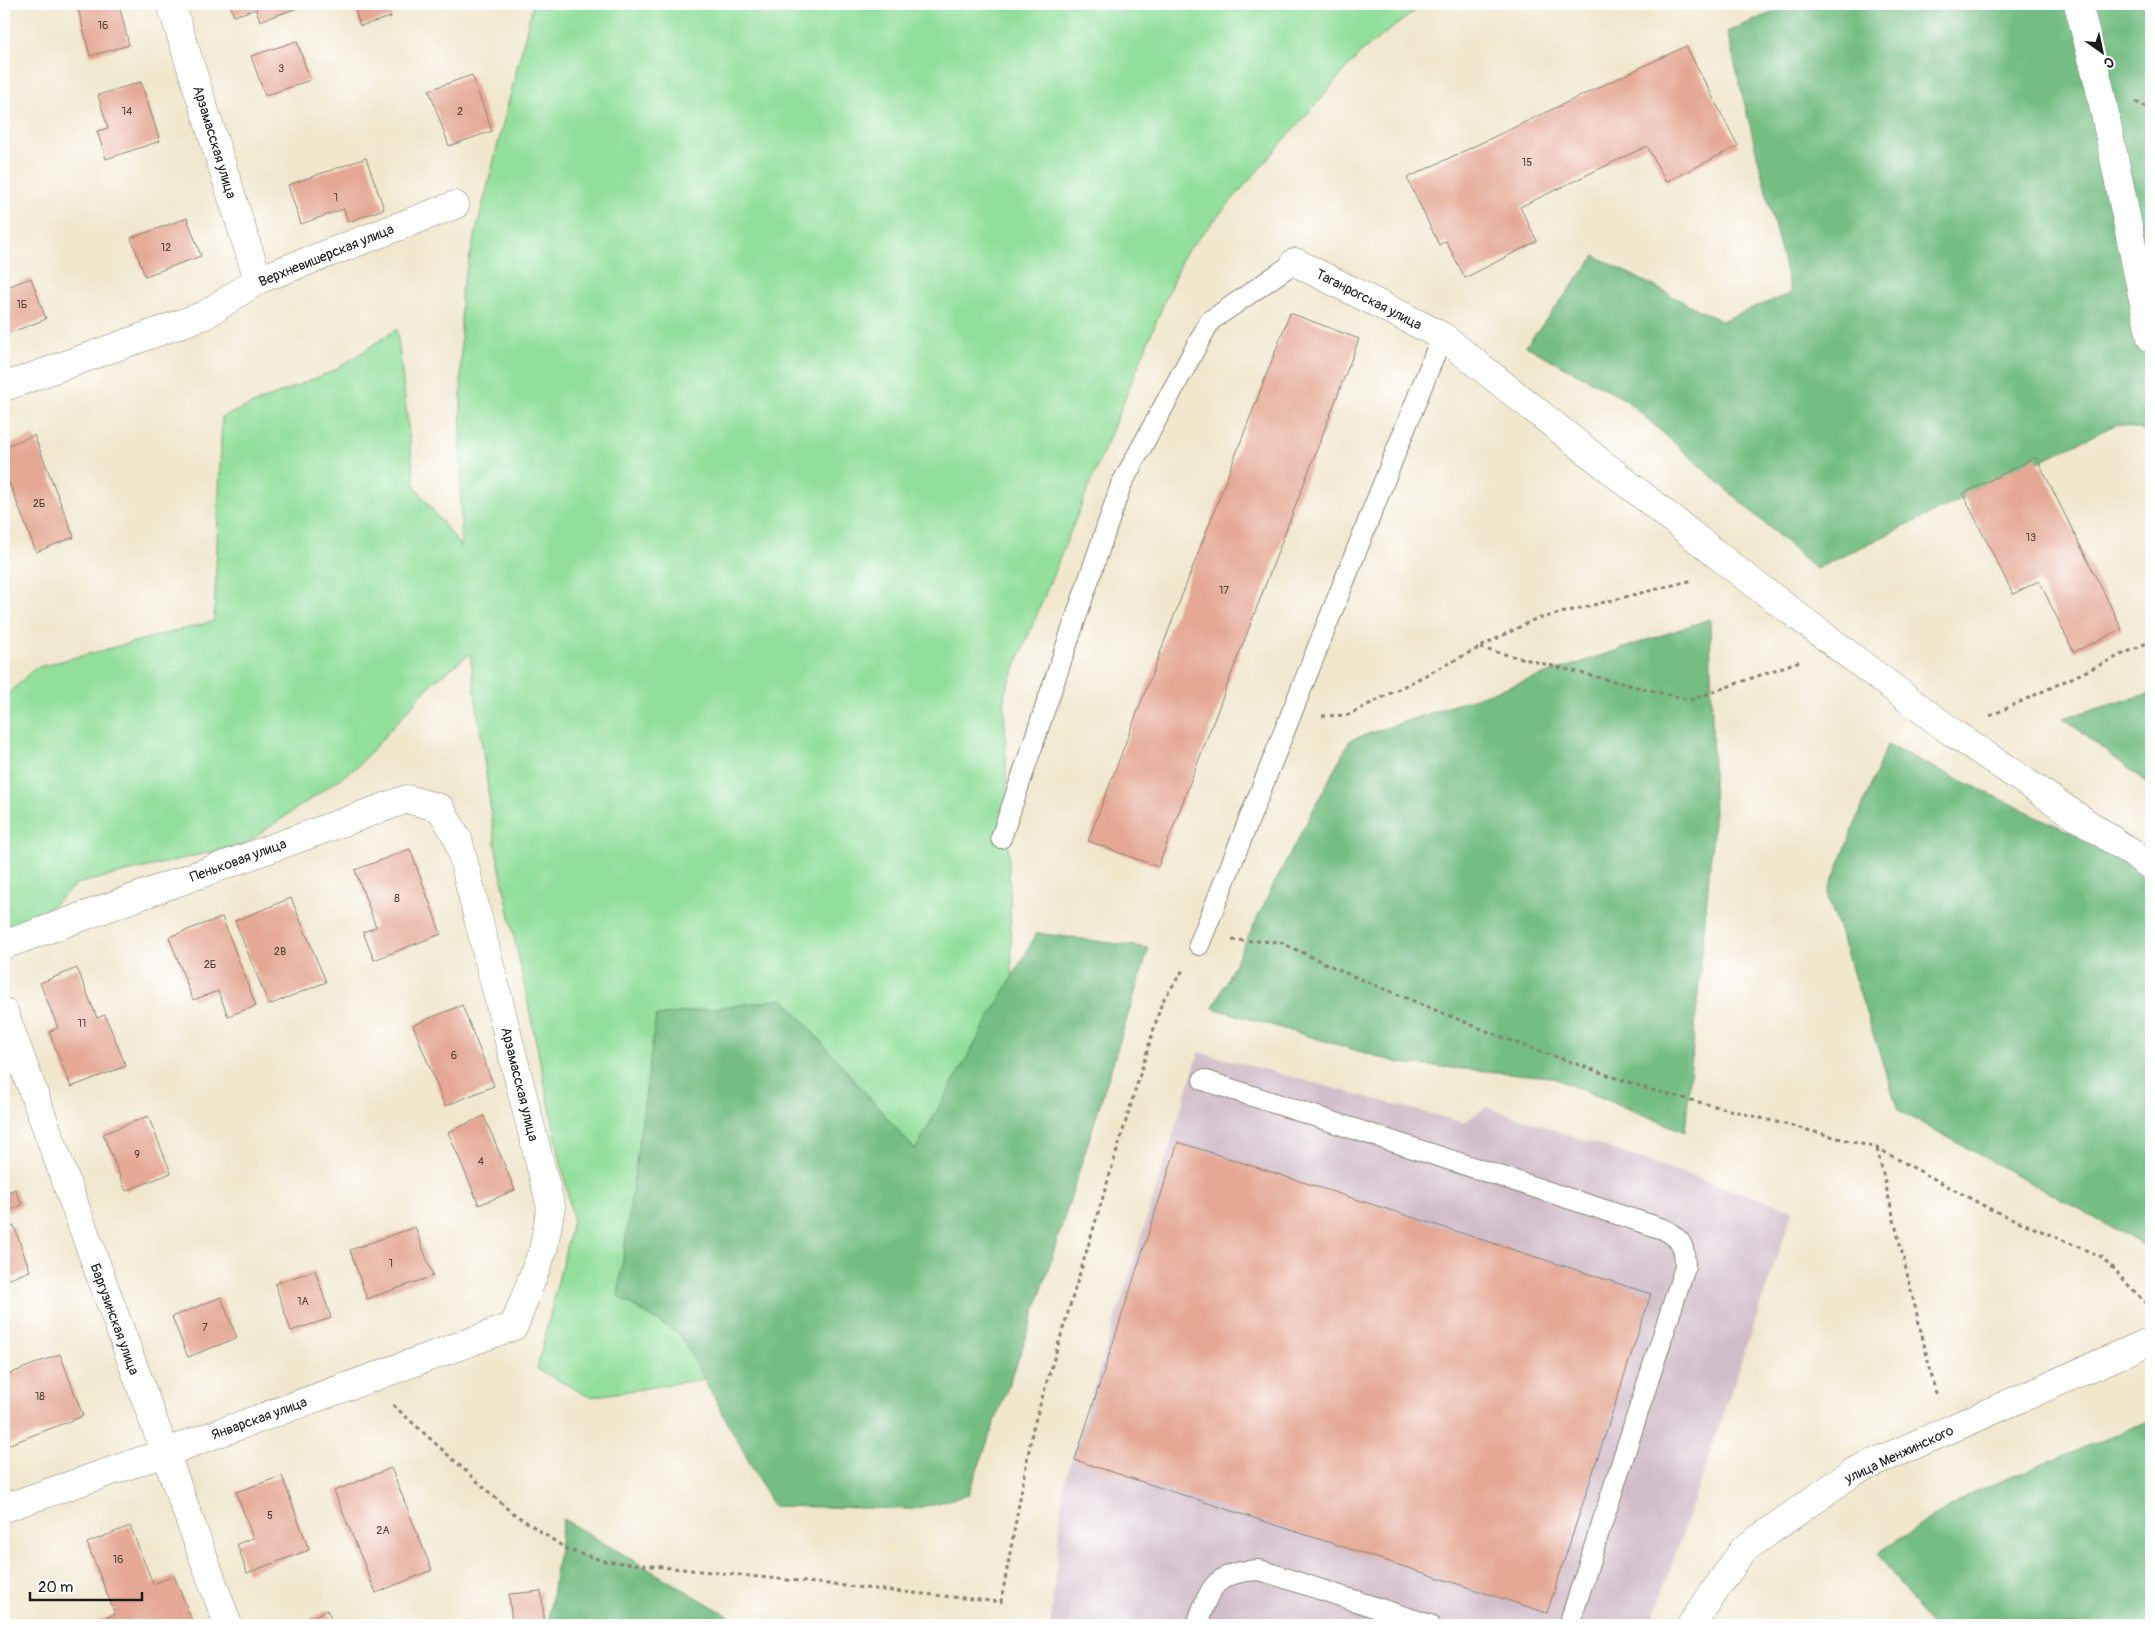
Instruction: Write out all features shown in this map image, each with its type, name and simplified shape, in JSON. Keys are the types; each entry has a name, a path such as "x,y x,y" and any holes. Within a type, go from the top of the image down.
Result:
{"street":[{"name":"Арзамасская улица","path":"171,4 258,280"},
{"path":"2078,4 2098,85 2151,338"},
{"name":"Верхневишерская улица","path":"4,387 205,315 258,280 455,204"},
{"name":"Таганрогская улица","path":"1295,262 1442,336 1735,569 1953,733 2151,866"},
{"name":"Пеньковая улица","path":"4,945 407,799 440,808 458,838"},
{"name":"Арзамасская улица","path":"458,838 551,1207 543,1250 514,1326"},
{"name":"Баргузинская улица","path":"4,1012 228,1625"},
{"name":"Январская улица","path":"4,1508 164,1453 514,1326"},
{"name":"улица Менжинского","path":"1695,1623 1743,1550 1853,1472 2151,1341"}],"lane":[{"path":"1001,838 1121,485 1210,321 1295,262"},
{"path":"1199,945 1442,336"},
{"path":"1203,1080 1663,1228 1676,1236 1685,1250 1685,1267 1569,1625"},
{"path":"1197,1625 1205,1600 1218,1582 1237,1571 1260,1570 1430,1625"}],"path":[{"path":"1288,718 1348,715 1533,620 1735,569"},
{"path":"1953,733 2151,641"},
{"path":"1480,648 1690,700 1838,647"},
{"path":"365,1380 510,1511 568,1550 604,1561 1001,1602 1034,1428 1162,1002 1199,945 1219,940 1280,942 1350,975 1520,1045 1648,1089 1877,1148 1990,1208 2102,1257 2151,1310"},
{"path":"1877,1148 1946,1432"}],"shaded area":[{"path":"1199,1052 1464,1123 1486,1107 1793,1210 1651,1625 1051,1625 1063,1487"}],"green space":[{"path":"533,4 1424,4 1362,51 1183,256 1004,695 1013,1002 920,1345 590,1397 537,1369 573,1219 496,850 470,654 434,681 357,767 245,844 76,884 4,950 4,698 35,668 214,621 222,417 335,370 397,329 415,487 461,547 461,292"},
{"path":"1792,4 2151,4 2151,432 2117,424 1816,569 1626,400 1526,346 1595,256 1721,321 1791,293 1727,32"},
{"path":"1710,619 1714,822 1685,1132 1551,1077 1399,1063 1213,1008 1273,886 1350,740"},
{"path":"2151,693 2151,786 2063,718"},
{"path":"1887,745 2114,853 2151,885 2151,1249 1898,1110 1827,894"},
{"path":"1037,933 1149,948 1030,1327 968,1495 914,1509 773,1506 681,1336 618,1296 656,1016 784,999 915,1150"},
{"path":"2151,1420 2151,1625 1930,1625 1878,1553 1969,1494"},
{"path":"563,1519 744,1625 548,1625"}],"building":[{"path":"77,4 119,4 129,45 90,56"},
{"path":"230,4 309,4 260,21 256,9 234,16"},
{"path":"362,4 387,4 391,17 360,26 354,6"},
{"path":"297,41 310,80 265,96 251,56"},
{"path":"1686,46 1738,146 1666,182 1647,146 1520,207 1537,241 1465,278 1446,241 1439,245 1407,178"},
{"path":"472,75 492,131 449,146 429,90"},
{"path":"141,82 160,141 106,159 97,131 108,128 98,95"},
{"path":"366,158 384,209 348,222 344,209 301,224 288,185"},
{"path":"187,218 201,256 145,276 131,238"},
{"path":"31,278 46,319 4,335 4,288"},
{"path":"1290,313 1359,339 1158,867 1088,841"},
{"path":"34,435 74,537 36,552 4,469 4,447"},
{"path":"2036,457 2122,629 2074,652 2039,581 2013,594 1963,494"},
{"path":"410,849 441,934 374,960 363,932 376,927 355,870"},
{"path":"291,898 326,982 269,1005 235,921"},
{"path":"222,917 256,1006 228,1016 218,991 193,1000 169,937"},
{"path":"77,968 97,1018 105,1015 126,1066 71,1087 49,1032 58,1028 40,983"},
{"path":"462,1005 494,1086 445,1106 413,1025"},
{"path":"148,1116 171,1173 126,1191 103,1134"},
{"path":"484,1116 515,1190 479,1205 448,1132"},
{"path":"1178,1142 1651,1294 1547,1613 1075,1460"},
{"path":"15,1189 22,1205 4,1213 4,1194"},
{"path":"14,1226 30,1271 4,1281 4,1230"},
{"path":"415,1227 433,1276 367,1299 350,1250"},
{"path":"315,1270 331,1318 291,1331 275,1284"},
{"path":"221,1297 237,1338 188,1357 172,1317"},
{"path":"60,1354 83,1416 5,1446 4,1376"},
{"path":"391,1468 432,1570 376,1593 334,1491"},
{"path":"282,1476 309,1550 247,1573 237,1544 253,1538 236,1492"},
{"path":"130,1526 153,1584 174,1576 194,1625 88,1625 115,1614 87,1543"},
{"path":"541,1591 545,1624 512,1625 509,1594"},
{"path":"327,1610 334,1625 301,1625 300,1623"}]}
